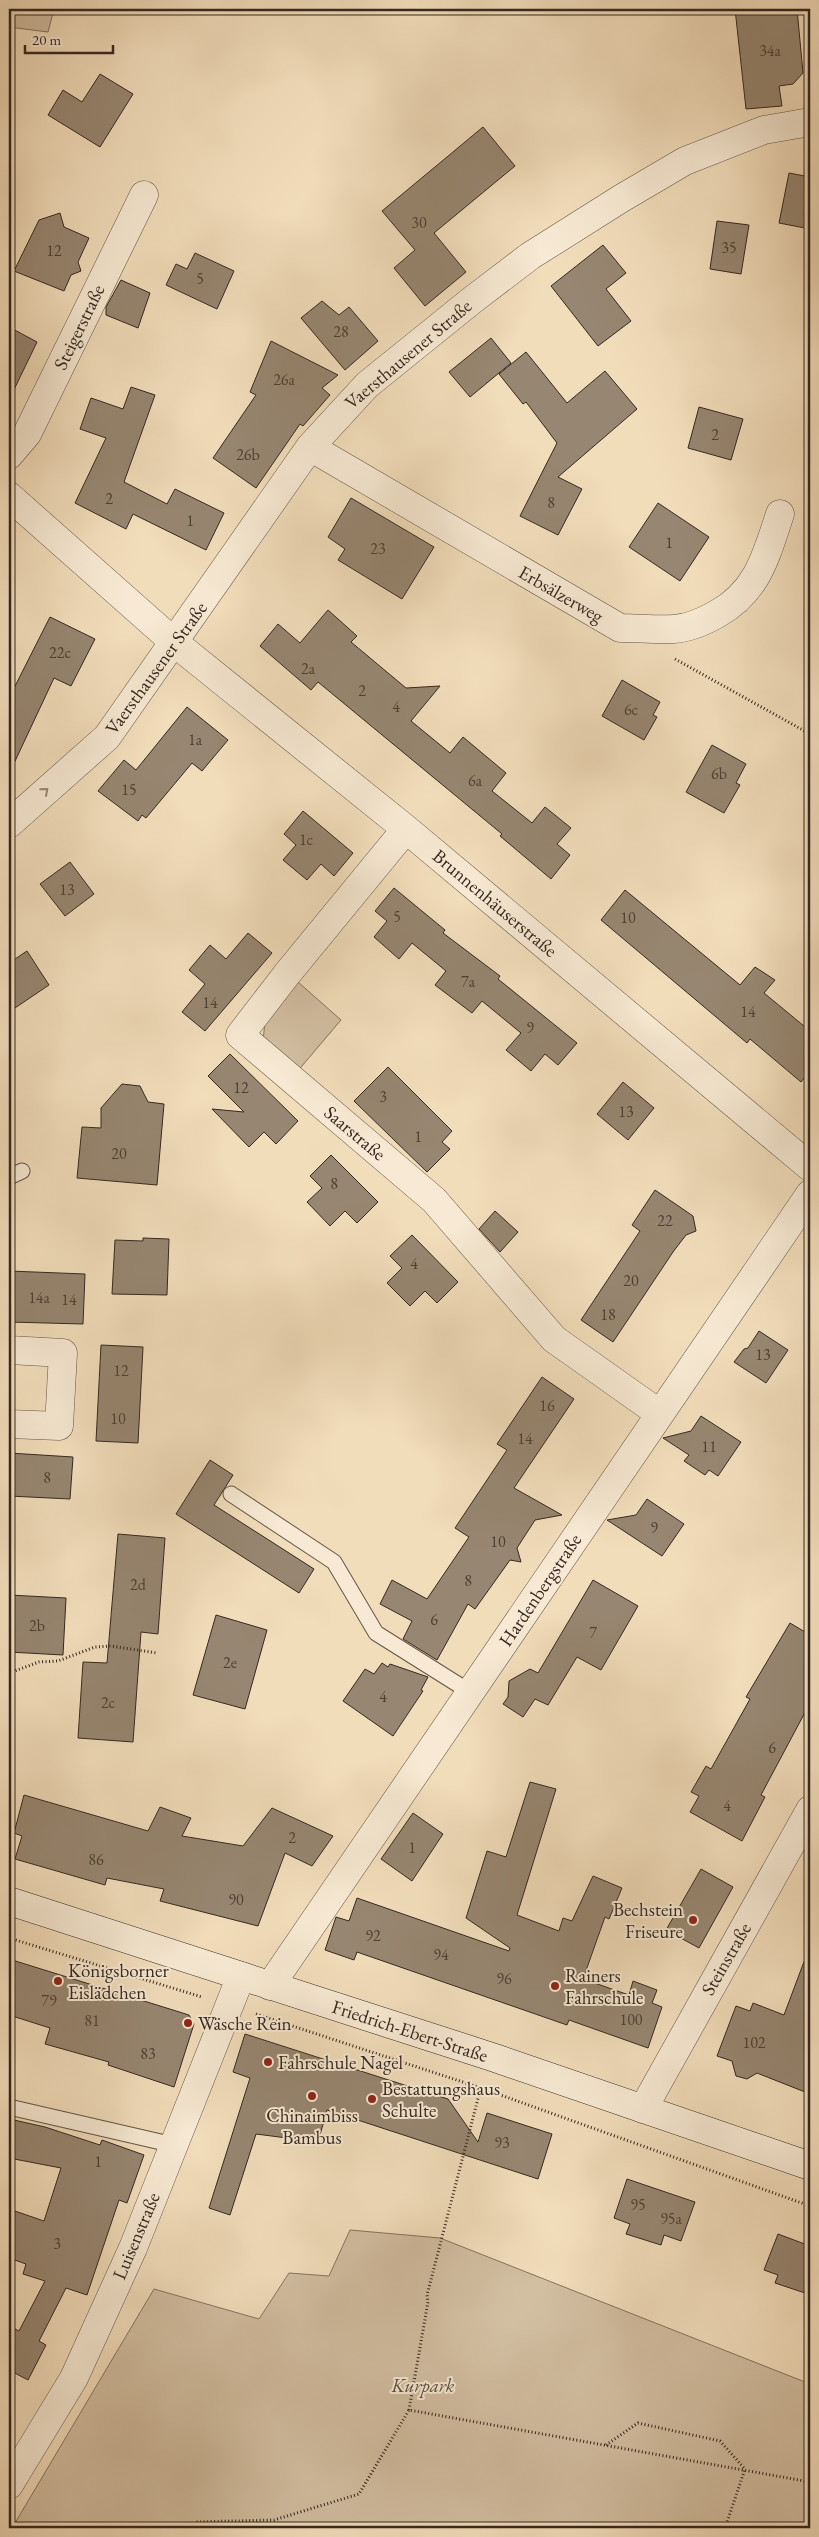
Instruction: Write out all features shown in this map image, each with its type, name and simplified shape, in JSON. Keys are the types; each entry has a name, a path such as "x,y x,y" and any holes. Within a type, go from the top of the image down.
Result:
{"street":[{"name":"Vaersthausener Straße","path":"9,824 108,737 310,447 368,385 471,300 530,256 622,198 685,161 764,130 810,122"},
{"name":"Steigerstraße","path":"9,455 27,434 144,195"},
{"name":"Erbsälzerweg","path":"310,447 620,628 674,629 698,625 732,606 748,590 763,564 780,514"},
{"path":"9,496 175,643"},
{"name":"Brunnenhäuserstraße","path":"175,643 406,829 810,1167"},
{"name":"Saarstraße","path":"406,829 287,974 240,1035 434,1200 554,1339 660,1414"},
{"name":"Hardenbergstraße","path":"270,1986 810,1194"},
{"path":"9,1350 63,1353 59,1426 9,1424"},
{"name":"Steinstraße","path":"643,2109 810,1810"},
{"name":"Friedrich-Ebert-Straße","path":"9,1901 492,2057 810,2166"},
{"name":"Luisenstraße","path":"9,2485 74,2378 133,2248 241,1976"}],"lane":[{"path":"231,1494 334,1562 376,1633 470,1692"},
{"path":"9,2108 174,2145"}],"path":[{"path":"672,657 810,734"},
{"path":"9,1673 39,1662 58,1661 95,1647 111,1646 157,1652"},
{"path":"194,2528 196,2522 274,2520 360,2494 409,2410 428,2302 427,2295 481,2088 492,2057"},
{"path":"481,2088 810,2206"},
{"path":"409,2410 810,2482"},
{"path":"606,2446 638,2423 720,2441 745,2469"},
{"path":"724,2528 745,2469"}],"green space":[{"path":"9,9 54,9 48,32 9,27"},
{"path":"298,982 341,1020 296,1073 263,1041 265,1022"},
{"name":"Kurpark","path":"350,2230 440,2238 810,2384 810,2528 12,2528 154,2289 259,2319 289,2273 329,2276"}],"building":[{"path":"735,9 797,9 803,73 793,84 779,86 782,106 746,109"},
{"path":"100,74 133,94 100,147 48,115 63,90 82,102"},
{"path":"483,127 515,166 434,233 466,272 425,306 394,268 415,250 382,211"},
{"path":"789,173 810,177 810,229 779,223"},
{"path":"60,213 64,227 89,238 78,262 81,271 71,275 64,291 14,271 39,220"},
{"path":"717,221 749,225 741,274 710,269"},
{"path":"603,245 626,273 606,289 631,321 598,346 551,286"},
{"path":"195,253 234,271 217,309 166,285 176,264 187,269"},
{"path":"121,280 150,293 138,328 106,315 106,307"},
{"path":"322,301 339,315 349,307 378,341 345,370 301,318"},
{"path":"9,327 37,342 9,400"},
{"path":"491,338 511,363 470,397 449,372"},
{"path":"271,341 338,375 322,388 330,395 303,426 300,424 256,488 213,458 256,395 250,392"},
{"path":"526,352 567,403 605,371 637,409 558,477 582,489 558,535 520,516 557,443 526,402 523,404 499,374"},
{"path":"131,387 155,395 124,482 167,504 175,489 224,513 206,550 133,514 126,529 75,503 106,438 80,429 91,398 123,409"},
{"path":"699,407 743,419 731,460 688,448"},
{"path":"351,498 434,547 402,599 338,560 345,549 328,537"},
{"path":"658,503 709,537 680,581 629,547"},
{"path":"328,610 357,636 351,642 406,688 440,686 411,721 450,753 463,737 506,773 492,791 532,823 545,807 571,828 557,844 570,855 551,879 500,836 502,834 318,682 311,690 260,646 278,624 300,643"},
{"path":"50,617 95,639 71,686 54,678 9,774 9,698"},
{"path":"622,680 660,702 653,715 657,717 644,740 602,716"},
{"path":"187,707 228,740 202,771 192,763 146,818 142,815 138,821 98,791 124,760 136,770"},
{"path":"712,745 746,764 736,783 740,785 724,813 686,792"},
{"path":"303,811 353,853 334,876 321,864 307,880 283,860 296,845 284,834"},
{"path":"70,862 94,894 65,916 40,884"},
{"path":"394,888 445,930 443,933 500,976 498,979 577,1043 558,1065 545,1054 531,1071 506,1050 521,1033 482,1001 472,1013 435,985 446,971 412,943 399,959 374,937 387,921 375,911"},
{"path":"625,890 740,985 755,967 775,980 764,993 810,1031 810,1070 801,1082 750,1039 747,1043 601,920"},
{"path":"248,933 272,953 205,1031 182,1012 205,984 189,970 210,945 226,959"},
{"path":"27,951 49,985 9,1012 9,963"},
{"path":"230,1054 298,1121 276,1144 264,1132 249,1147 212,1109 244,1112 208,1076"},
{"path":"388,1067 452,1131 442,1142 450,1149 427,1172 354,1101"},
{"path":"623,1082 654,1108 628,1140 597,1114"},
{"path":"122,1084 140,1086 148,1102 164,1104 157,1185 77,1178 82,1127 101,1128 101,1108"},
{"path":"331,1155 378,1202 357,1223 345,1211 330,1226 307,1202 322,1188 310,1176"},
{"path":"655,1190 693,1216 696,1231 686,1235 673,1252 613,1342 581,1320 640,1231 632,1225"},
{"path":"495,1211 518,1232 500,1252 479,1229"},
{"path":"412,1235 458,1282 437,1303 425,1291 410,1306 387,1283 402,1268 390,1256"},
{"path":"143,1238 169,1239 167,1295 112,1294 115,1240 143,1241"},
{"path":"9,1271 85,1274 83,1324 9,1322"},
{"path":"759,1331 788,1350 766,1383 734,1362 744,1349 748,1348"},
{"path":"101,1345 143,1347 138,1443 96,1441"},
{"path":"542,1377 574,1399 514,1488 562,1515 535,1520 517,1548 521,1562 510,1560 475,1609 468,1604 437,1660 403,1639 412,1621 380,1604 392,1580 427,1599 469,1537 455,1528 507,1450 497,1444"},
{"path":"701,1416 741,1442 718,1476 709,1470 705,1475 684,1461 689,1455 663,1438 691,1431"},
{"path":"9,1453 73,1457 70,1499 9,1496"},
{"path":"210,1460 233,1475 214,1505 314,1569 299,1593 176,1514"},
{"path":"647,1499 684,1524 662,1556 607,1520 636,1515"},
{"path":"118,1534 165,1538 158,1634 141,1632 133,1742 78,1738 83,1662 107,1663"},
{"path":"593,1580 638,1606 601,1670 577,1657 548,1705 535,1699 523,1717 503,1704 508,1697 509,1681 530,1669 538,1673"},
{"path":"9,1595 66,1598 63,1655 9,1652"},
{"path":"216,1615 267,1630 245,1709 193,1695"},
{"path":"790,1623 810,1635 810,1703 761,1795 765,1797 742,1841 690,1812 699,1796 691,1792 706,1766 711,1769 750,1699 746,1697"},
{"path":"382,1663 388,1667 390,1664 428,1677 421,1690 423,1691 393,1736 343,1701 365,1669 374,1674"},
{"path":"530,1782 556,1789 517,1915 559,1931 563,1918 572,1921 593,1876 622,1888 609,1919 605,1917 583,1979 629,1995 633,1981 657,1990 652,2003 662,2007 648,2048 569,2020 567,2025 357,1952 354,1960 325,1950 336,1917 349,1921 357,1898 509,1951 510,1948 466,1918 487,1851 506,1857"},
{"path":"24,1795 148,1831 160,1807 191,1818 182,1836 243,1846 272,1808 333,1836 312,1866 285,1853 258,1926 160,1901 164,1889 107,1878 105,1885 15,1859 22,1836 14,1833"},
{"path":"413,1813 443,1834 412,1881 381,1859"},
{"name":"Bechstein Friseure","path":"701,1869 733,1887 699,1948 666,1930"},
{"path":"808,1951 810,1952 810,2094 757,2073 747,2079 736,2076 732,2061 717,2056 736,2006 750,2011 753,2003 784,2015"},
{"path":"9,1959 189,2015 194,2024 174,2087 108,2065 109,2062 45,2044 50,2028 9,2015"},
{"path":"245,2034 448,2099 478,2142 487,2113 552,2134 538,2179 327,2110 318,2142 256,2134 230,2215 209,2208 250,2078 233,2072"},
{"path":"14,2120 45,2127 100,2145 102,2140 144,2155 127,2203 119,2200 87,2295 66,2288 39,2341 46,2345 28,2380 9,2370 9,2326 19,2331 45,2281 23,2274 26,2264 9,2258 9,2209 44,2221 61,2168 9,2158 9,2142"},
{"path":"627,2179 695,2202 681,2241 664,2235 661,2245 626,2234 630,2224 614,2218"},
{"path":"778,2234 810,2246 810,2278 805,2293 775,2283 778,2275 764,2270"}],"place":[{"name":"Bechstein Friseure","path":"693,1920"},
{"name":"Königsborner Eislädchen","path":"58,1981"},
{"name":"Rainers Fahrschule","path":"555,1986"},
{"name":"Wäsche Rein","path":"188,2023"},
{"name":"Fahrschule Nagel","path":"268,2062"},
{"name":"Chinaimbiss Bambus","path":"312,2096"},
{"name":"Bestattungshaus Schulte","path":"372,2099"}]}
